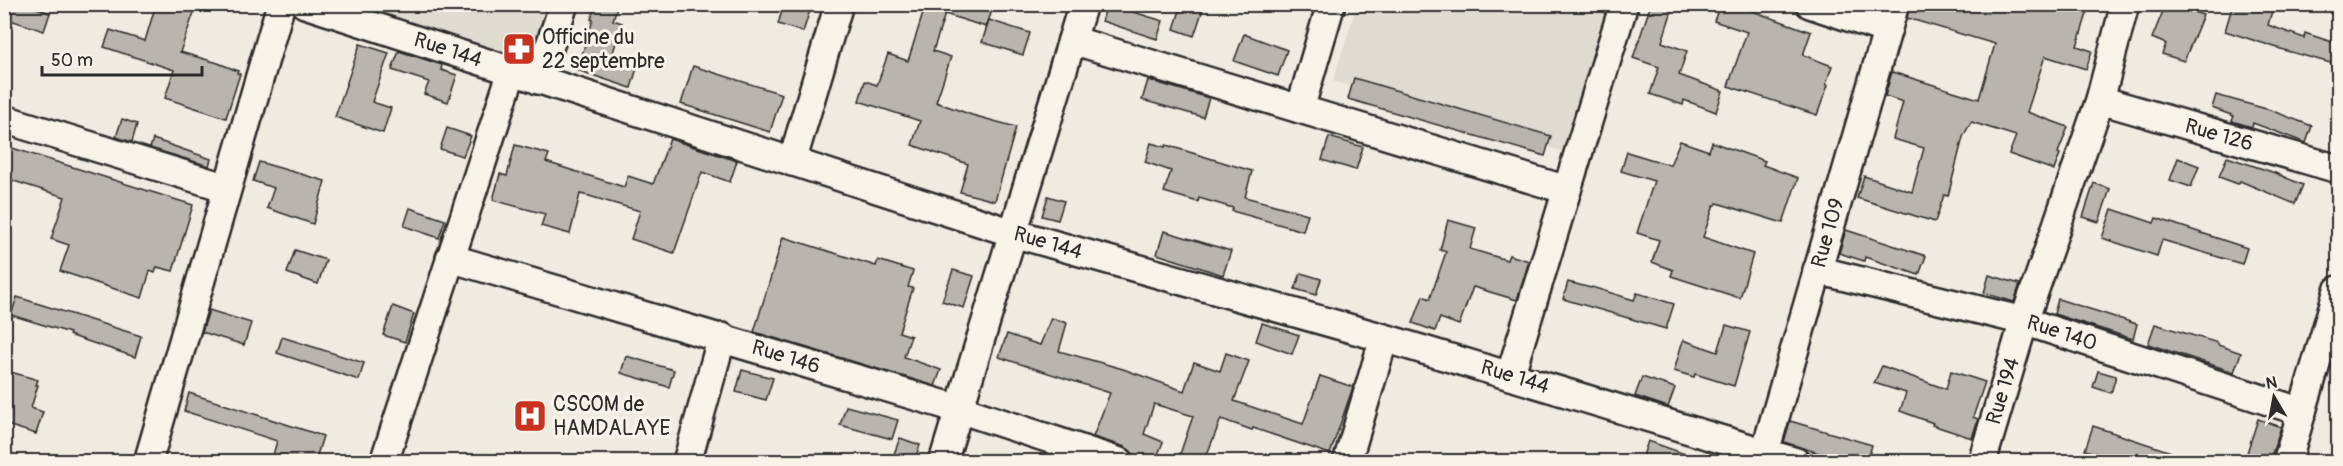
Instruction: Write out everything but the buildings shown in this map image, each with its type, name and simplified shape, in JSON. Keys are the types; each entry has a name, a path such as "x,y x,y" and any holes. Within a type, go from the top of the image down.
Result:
{"street":[{"path":"148,462 281,4"},
{"name":"Rue 144","path":"305,4 1013,233 1510,376 1763,457 1796,462"},
{"path":"538,80 564,4"},
{"path":"792,162 839,4"},
{"path":"943,462 1083,4"},
{"path":"1300,109 1331,4"},
{"path":"1510,376 1624,4"},
{"path":"1810,4 1887,30"},
{"name":"Rue 109","path":"1763,457 1895,4"},
{"name":"Rue 194","path":"1982,462 2024,321 2100,100 2126,4"},
{"path":"1072,40 1567,190"},
{"path":"384,462 512,71"},
{"name":"Rue 126","path":"2100,100 2338,169"},
{"path":"4,119 227,188"},
{"name":"Rue 146","path":"450,258 722,337 1120,462"},
{"name":"Rue 140","path":"1817,270 2024,321 2302,412"},
{"path":"2287,462 2338,290"},
{"path":"687,462 722,337"},
{"path":"1347,462 1384,339"}],"shaded area":[{"path":"347,5 549,5 533,59"},
{"path":"1357,5 1616,5 1569,153 1333,81"}],"place":[{"name":"Officine du 22 septembre","path":"519,49"},
{"name":"CSCOM de HAMDALAYE","path":"530,416"}]}
